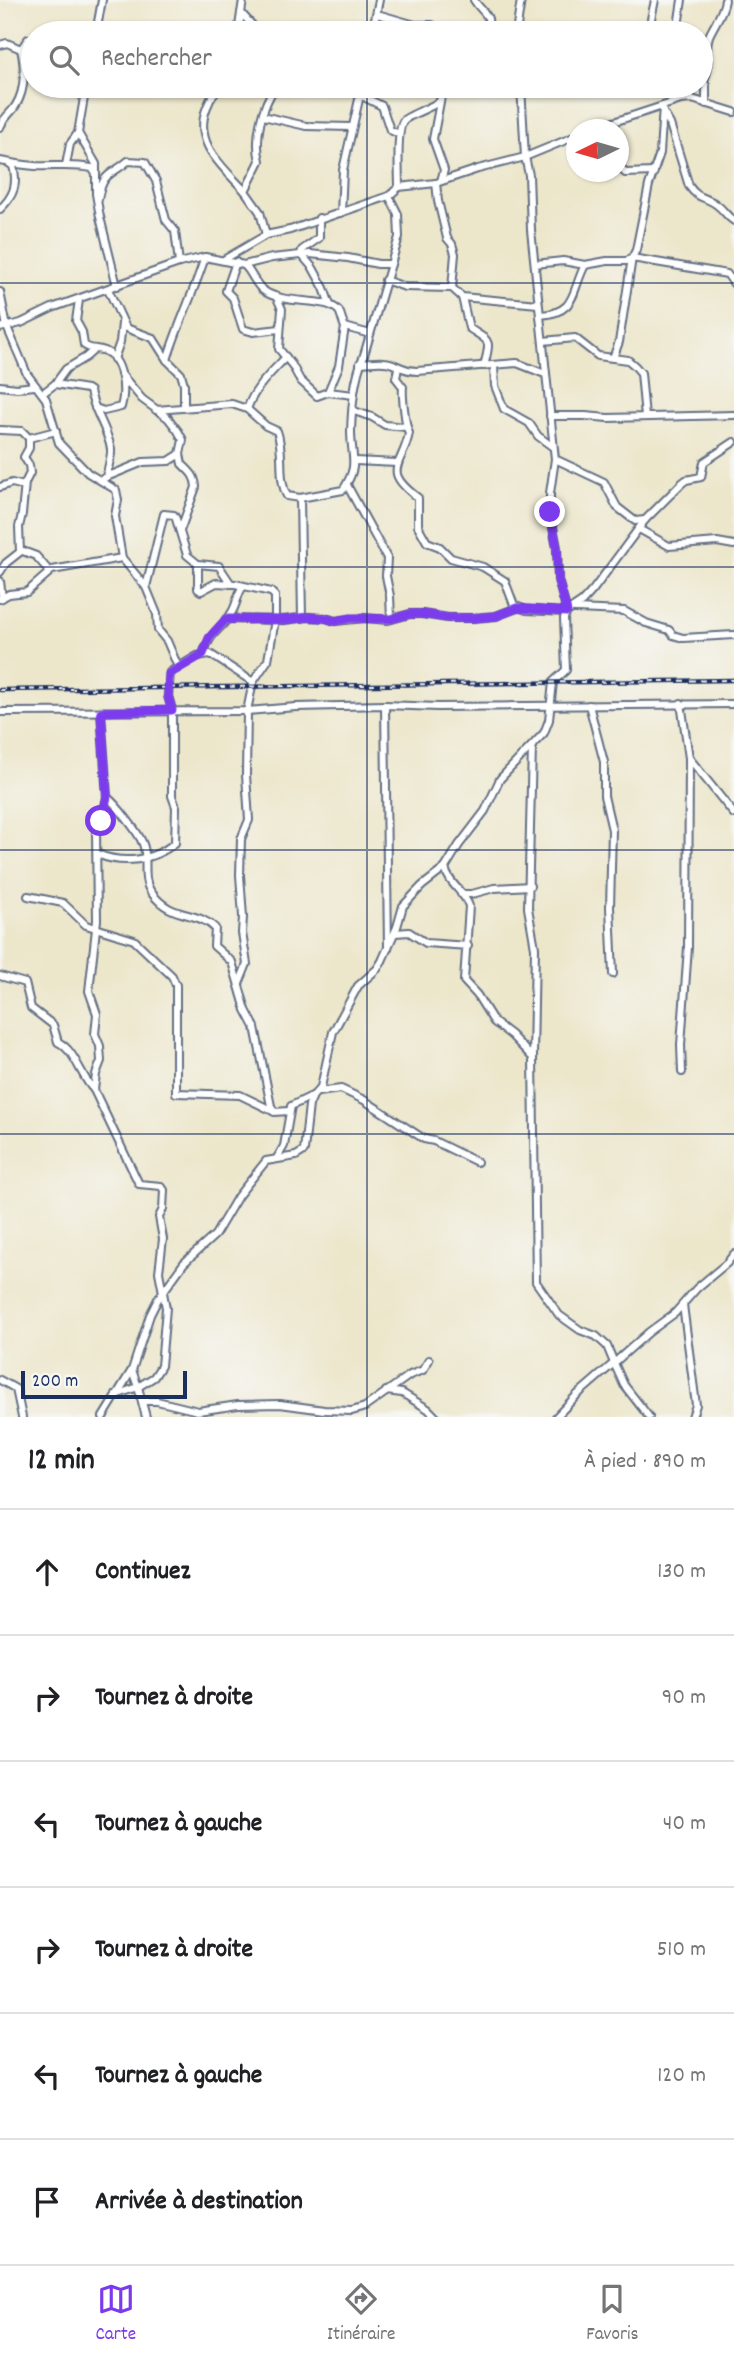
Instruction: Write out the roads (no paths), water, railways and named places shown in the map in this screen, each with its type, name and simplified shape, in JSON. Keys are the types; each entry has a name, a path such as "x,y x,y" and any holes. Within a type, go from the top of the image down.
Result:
{"street":[{"path":"98,21 102,0"},
{"path":"240,21 243,0"},
{"path":"375,21 379,0"},
{"path":"474,0 490,21"},
{"path":"518,21 522,0"},
{"path":"651,21 655,0"},
{"path":"679,21 682,0"},
{"path":"713,29 722,13 724,0"},
{"path":"241,13 248,21"},
{"path":"377,13 402,21"},
{"path":"0,45 8,43 21,49"},
{"path":"0,127 5,115 17,104 21,93"},
{"path":"66,164 70,144 78,133 84,98"},
{"path":"211,98 202,130 206,146 260,212 266,235"},
{"path":"245,191 260,161 256,146 268,98"},
{"path":"341,212 343,170 359,98"},
{"path":"367,98 382,106 390,130 399,134"},
{"path":"440,98 433,139 444,170 438,182 438,201 447,238 455,254 452,288"},
{"path":"522,98 531,230 555,458 550,512 557,548 558,580 570,610"},
{"path":"705,98 706,104"},
{"path":"629,120 692,99 734,112"},
{"path":"399,187 399,134 404,119 439,102"},
{"path":"613,358 619,342 632,258 649,185 660,153 663,109"},
{"path":"663,109 688,186 693,193 716,204 724,215 734,221"},
{"path":"263,116 306,126 351,127"},
{"path":"78,133 96,164 100,218 117,286"},
{"path":"224,260 266,235 290,230 389,196 399,187 438,182 525,157 566,140"},
{"path":"98,198 103,181 110,171 121,168 128,161 145,162 156,181 166,220 175,231 179,263"},
{"path":"4,162 35,166 66,164 92,168 97,176"},
{"path":"0,209 16,185 13,166 4,162"},
{"path":"629,173 654,172"},
{"path":"364,363 364,355 399,237 398,214 389,196"},
{"path":"301,254 302,250 318,238 319,218"},
{"path":"4,327 179,263 205,257 244,265 301,254 391,264"},
{"path":"301,254 313,268 330,305"},
{"path":"167,360 205,257"},
{"path":"535,264 563,261 585,264 627,261 632,258 727,274 734,285"},
{"path":"236,262 226,291 233,298 243,329 253,332 280,329"},
{"path":"540,315 565,310 585,264"},
{"path":"244,265 263,291 277,298 330,305 339,312 345,327 339,366 328,392"},
{"path":"386,280 405,287 452,288 462,298 469,328 483,334 487,339 484,366"},
{"path":"108,289 126,328 153,338 183,378 184,407"},
{"path":"0,292 4,327 34,386 43,393 59,443 68,455 99,480 113,487 118,494 115,516 122,558 146,587 157,614 158,630 167,641 178,667"},
{"path":"277,298 282,309 278,346 300,380 314,394 328,392 354,395"},
{"path":"462,298 538,304"},
{"path":"79,300 76,321 82,332 82,342 87,348 108,353 114,359 124,386 121,407 104,411 95,408"},
{"path":"114,359 120,342 122,323"},
{"path":"345,327 370,334"},
{"path":"543,341 575,338 592,353 628,360 641,373 645,416"},
{"path":"43,393 55,384 63,371 95,349"},
{"path":"247,409 258,386 267,380 286,357"},
{"path":"156,410 220,403 247,409 276,431 282,456 285,492 292,498 300,498 339,492 346,485 355,461 351,433 356,371 364,363 384,362 410,371 517,363 545,374"},
{"path":"494,366 495,386 504,409 529,423 542,439 553,447"},
{"path":"398,368 396,378 403,387 401,395 405,403 409,435 395,467 399,480 418,498 418,526 422,535 427,542 439,547 445,554 483,567 505,581 517,608"},
{"path":"121,374 156,410 168,418 183,440 180,454 182,464 191,472 196,486 180,531"},
{"path":"55,384 87,388 95,414 103,421 111,448 107,477"},
{"path":"0,386 34,386"},
{"path":"354,411 385,425 406,427"},
{"path":"550,416 687,418 734,415"},
{"path":"0,430 22,431 29,438 29,448 24,457 30,473 24,486 19,555 6,563 0,572"},
{"path":"29,438 56,431"},
{"path":"103,1417 132,1370 150,1315 162,1294 190,1257 215,1235 241,1191 266,1161 296,1156 304,1151 308,1113 333,1032 358,986 377,969 395,933 403,906 445,868 485,811 500,779 532,747 547,727 553,682 566,670 564,618 593,590 645,520 686,480 701,477 704,463 734,442"},
{"path":"99,480 117,475 143,462 169,461 180,454"},
{"path":"555,458 604,482 617,507 635,521 645,520"},
{"path":"355,461 397,463"},
{"path":"0,487 12,483 24,486"},
{"path":"346,485 387,558 386,576 391,619"},
{"path":"300,498 302,618"},
{"path":"146,587 164,514 174,515 187,555 198,564 219,566 230,584"},
{"path":"639,529 669,546 717,542 734,545"},
{"path":"20,550 36,556 49,571"},
{"path":"0,581 1,598 27,592 49,571 122,558"},
{"path":"198,564 199,590 216,583 274,593 275,620 268,660 253,682 247,711 248,820 241,839 240,876 242,933 247,964 239,984"},
{"path":"203,654 209,638 232,614 237,595 243,586"},
{"path":"226,619 325,618 335,621 351,618 391,619 410,614 478,618 496,616 517,608 624,611 646,624 659,626 683,638 734,635"},
{"path":"97,854 135,862 173,845 176,839 176,807 172,796 172,710 168,696 169,674 203,654 209,654 253,682"},
{"path":"681,704 689,758 690,811 682,1072"},
{"path":"0,712 247,711 386,705 438,707 734,704"},
{"path":"386,705 388,949"},
{"path":"589,705 604,762 604,796 612,830 610,887 613,974"},
{"path":"94,1090 101,1061 95,1029 97,1014 89,990 96,929 96,831 107,797 101,712"},
{"path":"532,747 528,908 535,948 533,1058 536,1282 559,1315 580,1330 596,1336 607,1346 625,1388 649,1417"},
{"path":"689,758 734,814"},
{"path":"107,797 143,842 147,882 165,908 214,926 214,946 232,962 246,1010 255,1027 269,1102 274,1112"},
{"path":"445,868 449,880 467,895 470,912 464,981 477,995 494,1022 533,1058"},
{"path":"467,895 494,888 530,886"},
{"path":"28,896 67,905 82,922 134,940 175,981 176,1093 240,1095 274,1112 289,1111"},
{"path":"395,933 409,932 426,943 468,946"},
{"path":"0,976 25,983 32,1008 53,1026 57,1041 72,1055 85,1081 94,1090 139,1184 163,1188 163,1209 159,1217 163,1239 159,1272 166,1308 161,1366 154,1377 138,1387 116,1395"},
{"path":"277,1158 284,1146 289,1111 296,1102 316,1094 341,1089 364,1100 424,1139 434,1141 477,1163"},
{"path":"556,1417 649,1332 676,1313 697,1288 734,1254"},
{"path":"682,1305 696,1405 692,1417"},
{"path":"143,1401 157,1401 198,1411 238,1405 271,1404 345,1414 359,1410 410,1375 418,1373 429,1360"},
{"path":"132,1370 146,1417"},
{"path":"0,1380 16,1389 22,1417"},
{"path":"386,1391 401,1393 436,1417"}],"railway":[{"path":"0,690 734,680"}]}
